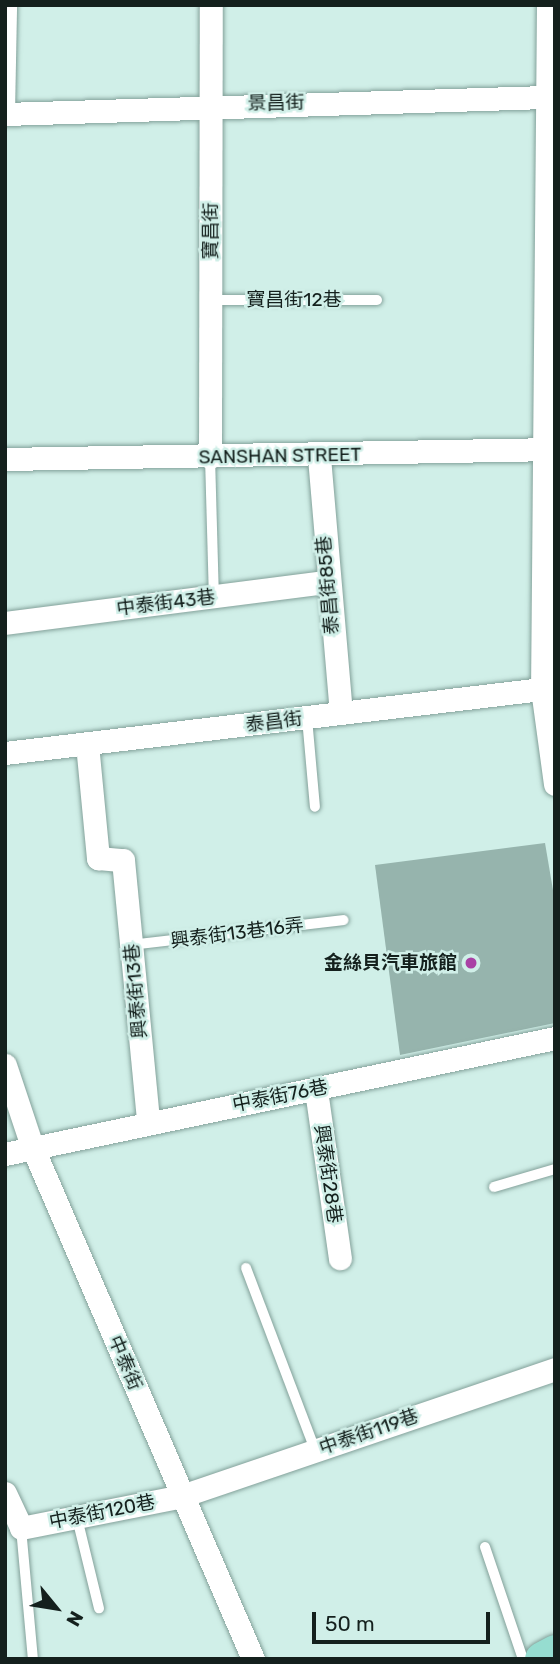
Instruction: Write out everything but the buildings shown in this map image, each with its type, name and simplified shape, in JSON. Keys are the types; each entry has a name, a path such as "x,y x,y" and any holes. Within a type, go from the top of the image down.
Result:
{"main road":[{"path":"542,1659 555,1652"}],"street":[{"name":"寶昌街","path":"210,457 211,5"},
{"path":"548,5 547,97 551,190 550,449 542,689 555,784"},
{"name":"景昌街","path":"8,114 211,104 547,97"},
{"name":"SANSHAN STREET","path":"5,459 318,457 550,449"},
{"name":"泰昌街85巷","path":"318,457 327,582 341,713"},
{"name":"中泰街43巷","path":"5,623 327,582"},
{"name":"泰昌街","path":"5,753 542,689"},
{"name":"興泰街13巷","path":"87,744 99,858 123,860 148,1122"},
{"name":"中泰街76巷","path":"5,1154 32,1146 316,1090 555,1038"},
{"name":"中泰街","path":"5,1065 32,1146 253,1659"},
{"name":"興泰街28巷","path":"316,1090 341,1258"},
{"name":"中泰街119巷","path":"182,1496 555,1368"},
{"path":"5,1493 13,1525"},
{"name":"中泰街120巷","path":"13,1525 77,1518 182,1496"}],"lane":[{"path":"8,114 12,5"},
{"name":"寶昌街12巷","path":"211,300 377,300"},
{"path":"210,457 214,597"},
{"path":"307,718 315,807"},
{"name":"興泰街13巷16弄","path":"131,945 344,920"},
{"path":"494,1187 555,1169"},
{"path":"246,1268 315,1450"},
{"path":"77,1518 99,1608"},
{"path":"13,1525 33,1659"},
{"path":"485,1547 523,1659"}],"place":[{"name":"金絲貝汽車旅館","path":"471,963"}]}
